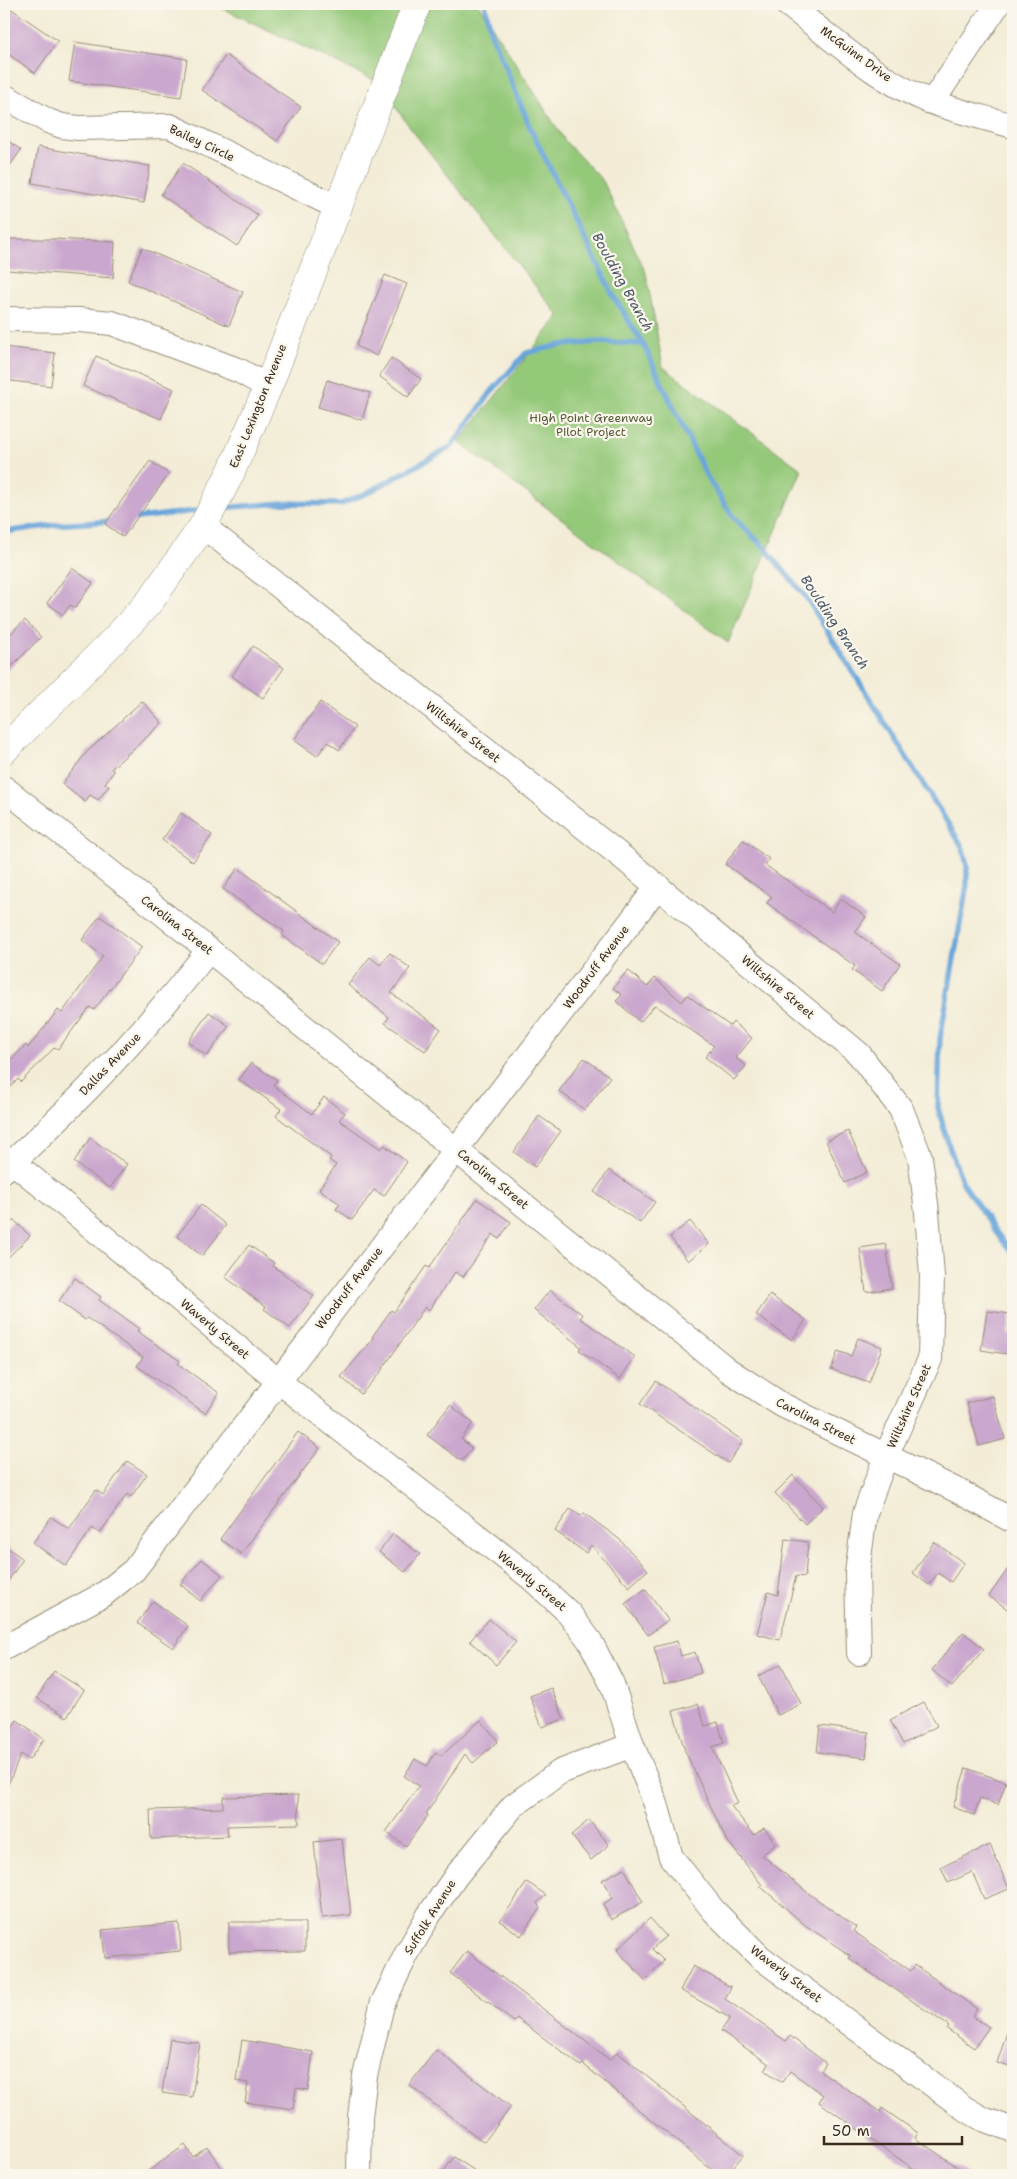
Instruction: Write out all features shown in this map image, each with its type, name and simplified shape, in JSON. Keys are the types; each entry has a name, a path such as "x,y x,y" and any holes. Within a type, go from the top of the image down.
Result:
{"main road":[{"name":"East Lexington Avenue","path":"4,750 117,637 150,601 203,526 232,472 268,387 417,4"}],"street":[{"name":"McGuinn Drive","path":"787,4 881,75 928,101 1013,126"},
{"path":"928,101 936,96 998,4"},
{"name":"Bailey Circle","path":"4,96 48,121 62,126 78,128 170,126 337,207"},
{"path":"4,319 80,320 112,323 240,371 268,387"},
{"name":"Wiltshire Street","path":"203,526 658,886 859,1054 902,1110 920,1157 927,1212 932,1276 930,1359 886,1456 865,1512 857,1573 859,1653"},
{"name":"Carolina Street","path":"4,788 209,950 728,1370 782,1405 1013,1520"},
{"name":"Woodruff Avenue","path":"4,1648 104,1594 134,1570 277,1380 457,1150 658,886"},
{"name":"Dallas Avenue","path":"8,1166 112,1064 171,998 209,950"},
{"name":"Waverly Street","path":"8,1166 277,1380 530,1577 569,1612 590,1641 612,1684 632,1744 656,1804 671,1857 714,1911 760,1957 964,2108 983,2120 1013,2130"},
{"name":"Suffolk Avenue","path":"359,2175 360,2117 365,2076 382,2005 406,1955 429,1915 456,1876 513,1806 560,1772 632,1744"}],"green space":[{"name":"High Point Greenway Pilot Project","path":"213,4 478,4 565,141 603,181 646,273 663,367 802,470 728,643 459,442 559,316 411,129 378,82"}],"building":[{"path":"4,4 58,41 35,73 4,51"},
{"path":"75,42 187,59 181,97 69,81"},
{"path":"226,55 301,107 277,141 202,90"},
{"path":"4,138 21,150 4,174"},
{"path":"38,147 150,166 144,203 32,183"},
{"path":"183,163 258,215 237,246 161,195"},
{"path":"7,239 115,242 113,278 7,270"},
{"path":"142,248 243,292 229,326 128,281"},
{"path":"385,275 407,284 377,356 356,346"},
{"path":"4,347 55,353 51,386 4,380"},
{"path":"96,356 174,389 161,419 83,386"},
{"path":"391,358 421,379 408,397 379,376"},
{"path":"327,380 370,393 362,420 318,407"},
{"path":"150,461 169,474 123,537 105,524"},
{"path":"72,568 93,583 75,608 70,605 63,615 47,603"},
{"path":"25,620 41,637 4,674 4,640"},
{"path":"253,646 284,668 263,698 232,676"},
{"path":"142,701 162,723 111,769 114,771 105,783 109,786 98,800 90,795 85,802 62,784 86,753"},
{"path":"320,702 355,727 339,750 328,742 317,756 294,740"},
{"path":"181,813 212,835 193,862 162,840"},
{"path":"743,840 769,859 765,865 832,912 841,899 866,917 855,932 900,964 882,991 852,970 855,966 767,903 772,897 725,864"},
{"path":"238,868 338,942 322,964 282,935 284,931 223,889"},
{"path":"100,916 142,947 94,1010 90,1007 58,1049 55,1047 21,1082 18,1079 4,1094 4,1067 26,1045 28,1048 58,1010 62,1013 103,956 82,940"},
{"path":"390,953 410,968 391,993 441,1029 425,1051 385,1023 389,1017 348,985 370,957 380,965"},
{"path":"628,970 647,987 655,978 682,1002 687,995 730,1026 733,1022 752,1038 736,1058 746,1066 734,1080 705,1057 714,1046 655,1005 640,1022 616,1001 622,995 613,988"},
{"path":"209,1012 229,1026 207,1056 188,1042"},
{"path":"584,1058 610,1077 585,1110 559,1091"},
{"path":"251,1063 277,1080 273,1085 312,1114 324,1097 345,1113 339,1120 381,1149 384,1145 407,1162 384,1196 374,1190 352,1220 336,1209 340,1204 319,1189 336,1165 329,1160 331,1157 276,1116 281,1109 239,1080"},
{"path":"539,1116 561,1131 535,1167 514,1152"},
{"path":"848,1131 867,1172 845,1183 826,1141"},
{"path":"90,1138 127,1164 110,1188 74,1162"},
{"path":"609,1170 655,1202 640,1223 594,1192"},
{"path":"477,1199 511,1222 499,1239 493,1234 463,1277 455,1272 429,1310 425,1307 379,1374 361,1394 341,1377 374,1338 372,1337 391,1310 394,1312 426,1266 429,1268"},
{"path":"201,1205 226,1225 202,1256 177,1236"},
{"path":"14,1220 30,1236 4,1261 4,1230"},
{"path":"690,1221 709,1244 688,1261 670,1237"},
{"path":"886,1244 892,1288 866,1292 860,1248"},
{"path":"249,1245 274,1263 273,1266 314,1296 290,1328 264,1309 266,1307 225,1277"},
{"path":"75,1278 101,1297 99,1300 139,1329 137,1331 180,1361 178,1364 219,1393 205,1413 137,1366 143,1357 59,1301"},
{"path":"550,1290 583,1315 580,1318 635,1357 620,1379 579,1350 581,1347 534,1310"},
{"path":"770,1295 806,1320 792,1340 756,1315"},
{"path":"987,1311 1011,1314 1008,1334 1013,1335 1013,1355 981,1350"},
{"path":"858,1338 882,1347 869,1383 831,1369 838,1351 851,1356"},
{"path":"656,1381 743,1441 728,1463 640,1404"},
{"path":"993,1396 1005,1439 979,1446 967,1403"},
{"path":"450,1405 473,1423 461,1439 472,1448 462,1461 427,1435"},
{"path":"298,1432 320,1448 241,1554 220,1539"},
{"path":"127,1461 147,1474 131,1497 127,1494 100,1533 92,1528 66,1566 33,1543 51,1517 69,1529 96,1490 103,1495"},
{"path":"793,1475 823,1507 805,1524 775,1493"},
{"path":"570,1509 581,1516 584,1513 619,1539 648,1570 629,1587 591,1545 586,1553 555,1531"},
{"path":"393,1534 420,1554 405,1572 379,1552"},
{"path":"785,1539 808,1542 805,1577 796,1576 780,1640 757,1634 768,1592 778,1595"},
{"path":"934,1542 964,1563 951,1582 938,1573 929,1585 913,1573"},
{"path":"4,1545 23,1559 4,1587"},
{"path":"202,1559 222,1575 200,1601 180,1584"},
{"path":"1013,1562 1013,1613 989,1596"},
{"path":"645,1589 668,1620 648,1635 625,1604"},
{"path":"153,1601 188,1626 173,1648 137,1623"},
{"path":"489,1619 516,1642 496,1665 470,1641"},
{"path":"963,1632 984,1649 952,1687 932,1670"},
{"path":"677,1641 681,1656 695,1652 701,1673 664,1684 654,1647"},
{"path":"781,1664 801,1704 778,1715 758,1676"},
{"path":"54,1671 84,1690 67,1717 37,1698"},
{"path":"551,1688 564,1719 542,1727 530,1696"},
{"path":"924,1702 937,1726 903,1744 890,1720"},
{"path":"698,1704 705,1726 718,1722 724,1743 712,1747 738,1803 731,1806 754,1835 764,1828 776,1844 762,1855 808,1893 856,1927 853,1931 911,1971 915,1965 977,2009 972,2016 989,2027 974,2048 947,2029 949,2026 849,1958 851,1956 805,1925 760,1886 762,1885 726,1839 685,1751 673,1711"},
{"path":"17,1720 44,1739 29,1760 21,1754 4,1794 4,1739"},
{"path":"481,1720 498,1741 473,1763 465,1754 426,1814 428,1815 406,1846 386,1832 419,1786 404,1776 415,1759 427,1766 436,1752 441,1756"},
{"path":"820,1726 869,1732 866,1758 817,1752"},
{"path":"966,1768 1006,1782 998,1805 980,1798 974,1815 953,1807"},
{"path":"298,1795 299,1824 227,1826 228,1836 151,1839 150,1810 223,1808 223,1797"},
{"path":"589,1820 609,1845 591,1860 571,1835"},
{"path":"342,1839 351,1915 322,1918 314,1842"},
{"path":"990,1845 1009,1889 984,1899 972,1872 948,1883 941,1867"},
{"path":"624,1868 643,1902 611,1920 603,1904 613,1898 602,1880"},
{"path":"527,1882 546,1895 537,1903 540,1908 521,1936 500,1921"},
{"path":"650,1918 666,1936 652,1949 664,1961 645,1980 617,1950"},
{"path":"229,1922 305,1922 305,1951 229,1952"},
{"path":"179,1923 181,1951 105,1958 102,1930"},
{"path":"467,1951 610,2060 617,2052 743,2155 727,2175 718,2175 583,2064 581,2066 517,2018 514,2022 450,1973"},
{"path":"693,1966 731,1987 725,1999 786,2041 790,2036 826,2063 821,2071 880,2112 882,2108 918,2133 915,2138 969,2175 922,2175 819,2102 823,2095 790,2071 782,2082 765,2070 769,2064 721,2031 730,2018 680,1990"},
{"path":"1010,2023 1013,2024 1013,2068 997,2063"},
{"path":"170,2039 200,2043 192,2097 162,2093"},
{"path":"242,2040 313,2052 308,2090 296,2088 293,2109 245,2102 248,2083 236,2081"},
{"path":"436,2050 511,2107 484,2142 409,2085"},
{"path":"185,2145 193,2157 207,2147 227,2175 143,2175"},
{"path":"454,2157 481,2175 441,2175"}],"waterway":[{"name":"Boulding Branch","path":"485,4 491,33 533,134 614,297 643,344 707,477 733,517 764,547 806,597 962,846 967,865 967,885 940,1038 938,1108 950,1149 963,1183 995,1231 1013,1253"},
{"path":"222,508 283,503 341,504 367,493 451,447 492,391 526,353 560,345 599,342 643,344"},
{"path":"130,519 203,510"},
{"path":"4,532 55,525 113,521"}]}
